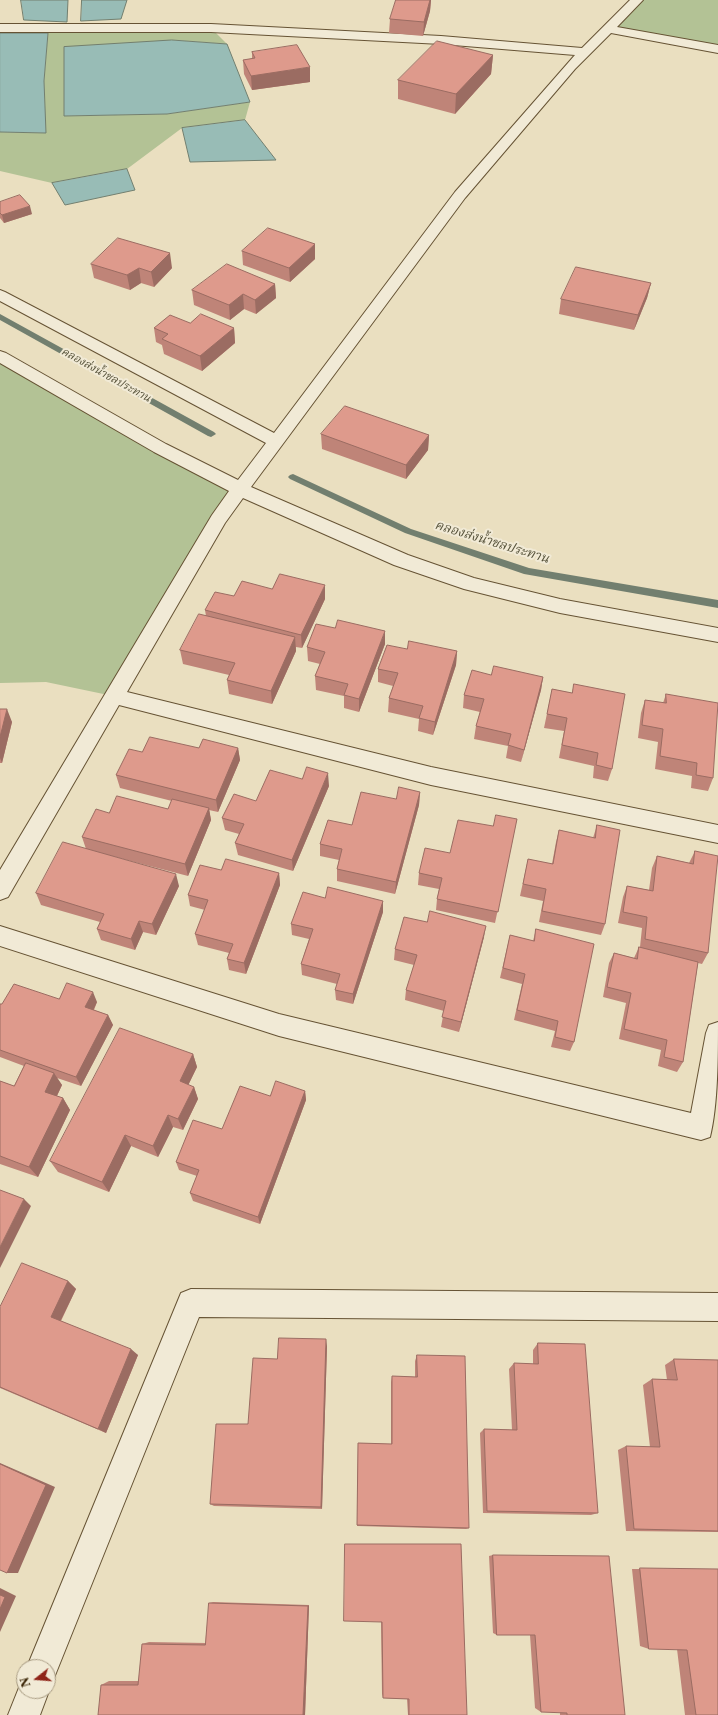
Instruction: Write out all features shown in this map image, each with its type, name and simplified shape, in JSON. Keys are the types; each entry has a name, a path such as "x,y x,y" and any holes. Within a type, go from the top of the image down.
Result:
{"street":[{"path":"0,890 6,870 114,696 218,519 460,195 534,108 585,52 637,0"},
{"path":"0,28 218,28 441,40 585,52"},
{"path":"608,29 718,49"},
{"path":"0,295 276,441"},
{"path":"0,356 160,448 240,489 401,560 471,584 560,606 718,635"},
{"path":"114,696 431,776 718,834"},
{"path":"0,936 279,1025 701,1128 718,1033"},
{"path":"46,1659 191,1302 718,1307"},
{"path":"24,1715 30,1699"}],"green space":[{"path":"635,0 718,0 718,49 608,29"},
{"path":"0,28 211,28 227,44 172,40 64,116 167,114 250,102 245,120 182,128 127,169 52,183 0,171 0,132 45,133 44,81 48,33 0,33"},
{"path":"0,356 240,489 113,696 46,682 0,683"}],"water":[{"path":"21,0 68,0 67,22 24,20"},
{"path":"82,0 127,0 121,19 81,21"},
{"path":"0,33 48,33 44,81 46,133 0,132"},
{"path":"172,40 227,44 250,102 167,114 64,116 64,47"},
{"path":"245,120 276,160 190,162 182,128"},
{"path":"127,169 135,190 65,205 52,183"}],"building":[{"path":"396,0 430,0 424,22 390,19"},
{"path":"437,41 493,55 456,94 398,80"},
{"path":"297,45 310,67 251,76 243,60 255,58 252,52"},
{"path":"20,195 30,206 2,215 0,213 0,202"},
{"path":"268,228 315,244 289,268 242,251"},
{"path":"118,238 170,253 151,272 139,268 127,275 91,264"},
{"path":"227,264 275,284 255,300 243,294 229,305 192,290"},
{"path":"576,267 651,283 638,315 561,299"},
{"path":"201,314 234,328 200,356 162,339 168,334 154,328 170,315 190,323"},
{"path":"345,406 429,435 406,465 321,434"},
{"path":"280,574 325,585 301,635 205,610 215,592 234,596 242,581 272,589"},
{"path":"199,614 295,637 271,691 227,680 235,663 180,650"},
{"path":"338,620 385,631 359,699 344,695 348,684 315,676 325,652 307,647 316,624 335,628"},
{"path":"409,641 457,651 435,722 419,718 423,706 389,698 398,673 378,669 387,645 407,649"},
{"path":"494,666 543,677 524,750 508,745 511,734 476,726 484,699 464,695 472,670 491,675"},
{"path":"574,684 625,694 612,769 596,765 598,753 562,745 567,718 547,714 552,689 572,693"},
{"path":"666,694 718,703 713,778 696,775 697,763 660,756 663,729 642,725 645,700 666,703"},
{"path":"0,709 7,709 0,737"},
{"path":"150,737 199,748 203,739 238,748 216,800 116,775 129,749 142,752"},
{"path":"307,767 328,773 292,860 235,843 244,824 222,818 234,794 256,801 270,770 302,779"},
{"path":"399,787 420,792 396,882 337,869 342,849 320,844 328,820 352,825 361,792 396,799"},
{"path":"117,796 168,809 172,799 209,808 185,864 82,837 96,809 109,813"},
{"path":"496,815 517,819 498,912 437,899 442,878 419,873 425,848 450,853 458,820 493,826"},
{"path":"597,825 620,830 605,924 542,911 546,889 523,884 528,859 553,864 559,830 595,838"},
{"path":"63,842 176,874 152,924 139,921 131,939 97,929 104,914 36,893"},
{"path":"695,851 718,856 708,953 645,939 647,917 623,912 627,886 653,891 657,856 693,864"},
{"path":"226,859 279,873 244,963 227,959 233,944 195,934 208,900 188,895 200,865 221,870"},
{"path":"328,887 383,901 353,994 335,990 340,974 301,964 313,929 291,924 303,892 325,898"},
{"path":"430,911 486,926 461,1022 442,1017 446,1001 406,990 417,955 395,949 404,917 427,922"},
{"path":"536,929 594,944 574,1042 555,1037 558,1021 517,1010 525,974 503,968 510,935 534,941"},
{"path":"639,947 698,962 683,1062 664,1057 667,1040 624,1029 631,993 607,987 614,953 637,959"},
{"path":"67,983 93,992 85,1007 108,1015 76,1077 0,1050 0,1004 2,1004 14,984 59,999"},
{"path":"120,1028 193,1054 180,1081 194,1087 178,1119 168,1115 153,1146 125,1135 102,1182 50,1161"},
{"path":"26,1063 54,1073 45,1092 63,1098 29,1167 0,1156 0,1081 14,1086"},
{"path":"276,1081 305,1091 258,1217 190,1193 199,1170 176,1162 193,1120 222,1129 240,1086 270,1096"},
{"path":"0,1190 24,1199 0,1247"},
{"path":"22,1263 68,1281 51,1317 131,1349 98,1429 0,1387 0,1307"},
{"path":"279,1338 326,1339 321,1507 210,1504 216,1424 248,1424 253,1358 277,1359"},
{"path":"538,1343 585,1344 598,1513 487,1511 484,1429 517,1430 514,1363 538,1364"},
{"path":"417,1355 465,1356 469,1528 357,1525 358,1443 392,1444 392,1376 417,1377"},
{"path":"674,1359 718,1360 718,1531 634,1529 626,1446 660,1447 652,1379 677,1380"},
{"path":"0,1464 46,1485 7,1573 0,1570"},
{"path":"345,1544 461,1544 467,1715 409,1715 409,1699 383,1698 382,1622 344,1621"},
{"path":"493,1555 609,1556 625,1715 567,1715 567,1713 541,1712 535,1635 497,1635"},
{"path":"640,1568 718,1569 718,1715 696,1715 687,1650 649,1649"},
{"path":"0,1595 5,1597 0,1609"},
{"path":"209,1603 308,1606 303,1715 98,1715 101,1685 138,1685 142,1644 205,1645"}],"waterway":[{"name":"คลองส่งน้ำชลประทาน","path":"0,317 211,434"},
{"name":"คลองส่งน้ำชลประทาน","path":"293,477 408,531 528,571 718,604"}]}
